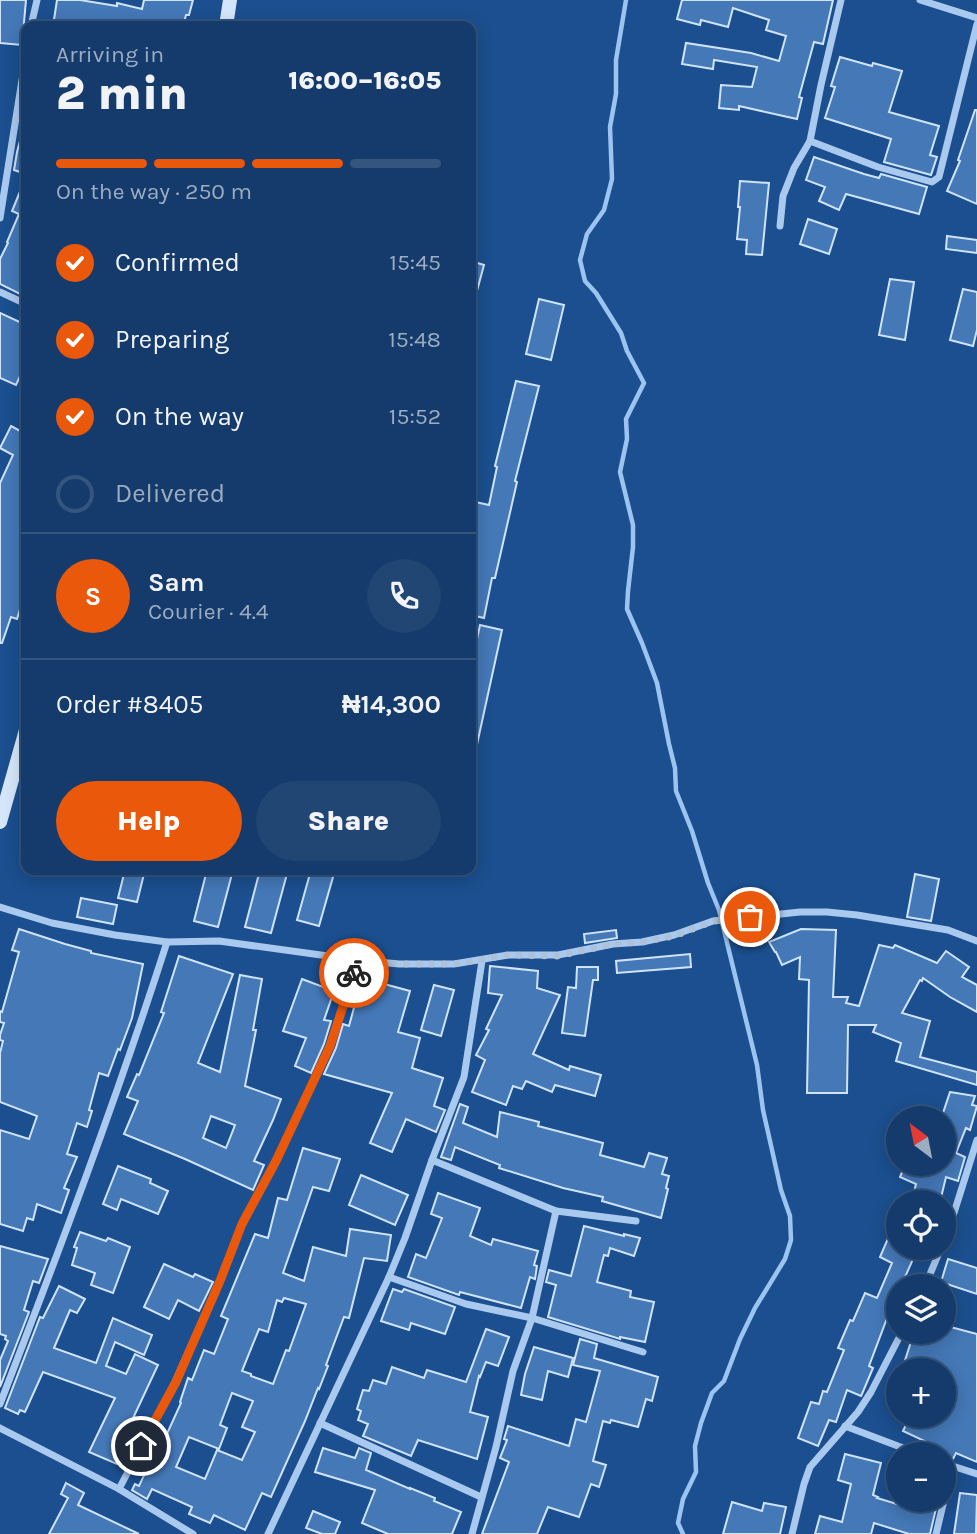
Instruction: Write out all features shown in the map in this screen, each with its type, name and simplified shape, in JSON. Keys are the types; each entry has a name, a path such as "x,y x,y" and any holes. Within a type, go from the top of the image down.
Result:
{"main road":[{"path":"227,21 230,0"},
{"path":"0,818 21,747"}],"street":[{"path":"33,21 37,0"},
{"path":"780,226 783,196 794,168 810,141 841,0"},
{"path":"920,0 977,18"},
{"path":"810,141 878,167 932,182 936,180 939,177 977,24"},
{"path":"0,218 21,86"},
{"path":"0,292 21,302"},
{"path":"0,907 52,923 115,935 167,942 219,941 399,964 454,964 508,955 558,956 613,944 674,936 713,921 800,912 857,915 948,930 977,941"},
{"path":"0,1404 70,1222 167,942"},
{"path":"118,1489 176,1382 242,1224 276,1161 330,1046 357,960"},
{"path":"268,1534 405,1238 464,1077 482,961"},
{"path":"956,1202 977,1140"},
{"path":"432,1160 556,1211 636,1221"},
{"path":"472,1534 513,1371 532,1318 556,1211"},
{"path":"389,1277 466,1304 532,1318 643,1352"},
{"path":"792,1534 810,1466 858,1412 872,1392 896,1344"},
{"path":"320,1423 481,1497"},
{"path":"845,1426 887,1442"},
{"path":"0,1428 118,1489 193,1534"},
{"path":"956,1467 977,1474"},
{"path":"936,1534 941,1512"}],"building":[{"path":"0,0 26,0 24,21 21,21 21,45 0,43"},
{"path":"57,0 80,0 117,6 117,3 142,9 144,0 193,0 184,21 54,21"},
{"path":"682,0 833,0 823,44 814,42 799,97 802,98 797,119 739,106 739,110 719,108 721,85 752,87 757,67 714,60 713,69 682,64 686,43 751,53 779,61 786,36 766,30 769,20 733,8 728,27 701,20 700,25 677,19"},
{"path":"840,57 902,71 889,112 939,126 930,155 937,157 931,175 884,162 891,139 825,118 835,87 831,86"},
{"path":"975,110 977,204 947,191 960,161 958,160"},
{"path":"21,137 21,172 14,170"},
{"path":"814,157 879,178 881,174 927,187 919,214 846,194 839,210 819,201 825,187 806,180"},
{"path":"740,181 769,183 762,255 746,254 747,240 737,239"},
{"path":"21,189 21,294 0,284 0,259 19,214 12,211"},
{"path":"808,219 837,229 829,254 800,244"},
{"path":"947,236 977,240 977,253 946,249"},
{"path":"476,263 484,265 476,295"},
{"path":"890,279 914,282 905,340 879,335"},
{"path":"963,289 977,292 977,330 973,346 950,340"},
{"path":"539,299 564,305 551,360 526,354"},
{"path":"0,313 21,323 21,374 16,385 0,378"},
{"path":"516,381 539,386 484,618 476,616 476,502 489,505 497,467 495,466"},
{"path":"11,426 21,431 21,606 17,619 11,617 2,643 0,483 13,455 0,448"},
{"path":"480,625 502,630 476,749 476,644"},
{"path":"915,874 939,879 931,921 907,917"},
{"path":"124,875 144,875 137,902 118,898"},
{"path":"206,875 232,875 218,927 194,921"},
{"path":"259,875 287,875 271,933 245,927"},
{"path":"310,875 334,875 319,926 297,920"},
{"path":"81,898 117,905 113,924 77,917"},
{"path":"19,929 91,953 143,964 132,1018 120,1050 118,1049 108,1076 99,1073 87,1127 77,1123 67,1154 77,1157 64,1188 69,1190 61,1213 37,1204 33,1220 27,1218 23,1231 0,1224 0,1130 29,1139 37,1116 0,1102 0,1053 3,1041 0,1040 0,1035 4,1023 0,1022 0,1011 2,1012 19,952 12,950"},
{"path":"801,929 836,930 833,997 848,997 846,1003 859,1006 879,945 893,948 895,945 937,963 946,951 969,967 962,977 977,985 977,1012 923,978 902,1013 930,1021 920,1057 977,1072 977,1085 896,1061 901,1043 873,1032 876,1025 848,1025 847,1093 807,1093 809,980 799,979 800,957 782,965 769,942"},
{"path":"616,930 617,938 585,943 584,934"},
{"path":"690,954 691,967 617,973 616,961"},
{"path":"179,956 233,974 198,1063 220,1072 240,975 262,979 245,1086 281,1099 254,1161 264,1165 253,1190 124,1134 138,1101 127,1097 137,1074 139,1075 164,1013 161,1012","holes":["211,1116 235,1125 226,1148 203,1138"]},
{"path":"490,966 538,971 537,988 560,995 533,1054 569,1070 570,1066 601,1075 595,1096 555,1085 552,1092 526,1081 522,1089 513,1086 506,1105 472,1092 485,1060 476,1055 502,995 488,993"},
{"path":"577,967 598,967 598,980 593,980 585,1036 562,1033 568,987 576,988"},
{"path":"362,978 410,991 398,1032 420,1038 412,1068 443,1078 434,1106 445,1110 436,1132 406,1119 392,1152 370,1143 392,1093 324,1074 343,1024 349,1026"},
{"path":"302,979 334,991 324,1020 331,1021 311,1073 295,1066 306,1038 283,1031"},
{"path":"434,985 454,990 441,1036 421,1030"},
{"path":"950,1092 975,1096 972,1105 977,1106 970,1130 966,1128 956,1153 956,1106 945,1106"},
{"path":"460,1104 468,1107 463,1123 497,1137 500,1112 539,1122 538,1126 603,1143 600,1155 644,1167 649,1153 667,1158 662,1174 669,1176 668,1189 661,1218 602,1201 603,1197 499,1168 500,1165 455,1147 451,1160 441,1157"},
{"path":"303,1148 340,1159 329,1191 313,1187 283,1273 304,1281 313,1247 346,1256 350,1229 391,1235 387,1261 364,1258 349,1318 344,1317 326,1365 328,1366 305,1421 271,1497 262,1493 245,1530 214,1515 210,1523 189,1514 192,1507 152,1489 147,1499 132,1490 135,1484 139,1486 156,1450 154,1449 160,1434 166,1436 181,1403 188,1378 192,1380 204,1350 214,1354 228,1319 221,1316 255,1234 268,1238 278,1198 287,1200","holes":["284,1298 306,1304 289,1351 286,1350 273,1384 242,1371 259,1329 268,1332 277,1300 282,1302","232,1393 253,1401 242,1427 255,1432 242,1460 217,1450 205,1479 176,1467 189,1437 219,1449 227,1428 220,1425"]},
{"path":"956,1153 965,1157 958,1181 946,1177 943,1190 914,1190 916,1184 900,1177 956,1176"},
{"path":"118,1166 151,1179 150,1183 168,1191 158,1214 121,1199 117,1210 103,1204"},
{"path":"361,1175 408,1195 395,1225 349,1205"},
{"path":"438,1193 480,1208 470,1236 491,1245 493,1239 538,1251 534,1265 537,1266 535,1279 530,1277 521,1308 460,1292 459,1295 408,1277 416,1254 426,1258 442,1218 431,1214"},
{"path":"584,1226 640,1238 634,1256 610,1248 608,1256 604,1255 597,1282 631,1291 630,1297 654,1302 645,1342 620,1339 548,1317 556,1285 546,1282 549,1270 571,1276"},
{"path":"80,1232 106,1241 108,1238 130,1247 113,1293 91,1285 95,1273 72,1265 77,1248 74,1247"},
{"path":"886,1243 886,1260 880,1257"},
{"path":"0,1246 48,1259 39,1283 33,1281 24,1310 29,1312 0,1387 0,1360 8,1341 6,1336 0,1334"},
{"path":"886,1260 913,1260 906,1274 887,1274 892,1263"},
{"path":"948,1260 977,1268 977,1294 956,1287 956,1274 943,1274"},
{"path":"164,1264 193,1277 195,1274 213,1282 199,1311 178,1300 169,1319 144,1307"},
{"path":"886,1277 886,1321 869,1366 873,1368 861,1396 847,1390 836,1422 829,1420 818,1446 798,1438 811,1402 819,1404 823,1391 827,1392 844,1350 838,1348 865,1293 877,1298"},
{"path":"59,1286 85,1299 77,1313 70,1310 54,1348 96,1363 113,1318 152,1335 144,1355 115,1342 106,1366 126,1374 135,1354 158,1365 127,1431 132,1433 117,1464 89,1452 115,1398 43,1372 25,1412 20,1410 18,1414 5,1408 40,1317 43,1318"},
{"path":"393,1289 402,1292 404,1289 455,1307 445,1334 411,1323 409,1330 381,1321"},
{"path":"956,1328 977,1334 977,1462 956,1453 956,1442 927,1442 903,1431 904,1428 956,1428 956,1358 906,1358 910,1344 956,1344"},
{"path":"486,1329 509,1337 498,1366 486,1362 479,1376 470,1412 488,1417 477,1459 418,1440 411,1456 363,1436 368,1424 358,1420 361,1411 357,1409 363,1390 369,1391 373,1380 386,1384 392,1367 424,1378 427,1370 466,1382"},
{"path":"580,1339 597,1344 594,1358 658,1377 652,1401 646,1399 638,1427 611,1420 610,1423 603,1421 593,1461 606,1465 599,1487 591,1484 579,1517 548,1507 537,1534 482,1534 509,1462 500,1458 507,1440 504,1439 508,1426 569,1446 576,1419 586,1422 600,1371 573,1365"},
{"path":"534,1347 573,1358 568,1377 548,1371 542,1400 521,1395"},
{"path":"323,1448 355,1458 359,1448 371,1453 366,1470 435,1498 434,1501 461,1512 452,1534 388,1534 362,1523 375,1490 315,1472"},
{"path":"845,1454 881,1463 873,1495 886,1501 886,1512 935,1512 930,1534 909,1534 874,1523 871,1534 815,1534 820,1516 842,1522 851,1484 838,1480"},
{"path":"66,1483 84,1493 78,1505 139,1534 49,1534 68,1498 61,1494"},
{"path":"960,1493 977,1495 976,1534 954,1534"},
{"path":"732,1502 762,1511 764,1503 786,1507 780,1534 723,1534"},
{"path":"313,1511 340,1522 335,1534 322,1534 306,1528"}],"waterway":[{"path":"626,0 616,60 616,94 610,127 612,179 604,210 587,234 580,260 585,281 596,293 621,333 644,383 626,419 627,439 620,472 633,525 627,609 657,683 675,768 676,791 719,910 757,1065 763,1110 781,1190 790,1216 791,1240 785,1259 755,1308 740,1339 724,1381 712,1393 695,1446 696,1472 683,1499 678,1523 683,1534"}],"way so far":[{"path":"354,973 357,960 399,964 454,964 508,955 558,956 613,944 674,936 713,921 750,917"}],"route":[{"path":"141,1446 176,1382 242,1224 276,1161 330,1046 354,973"}]}
